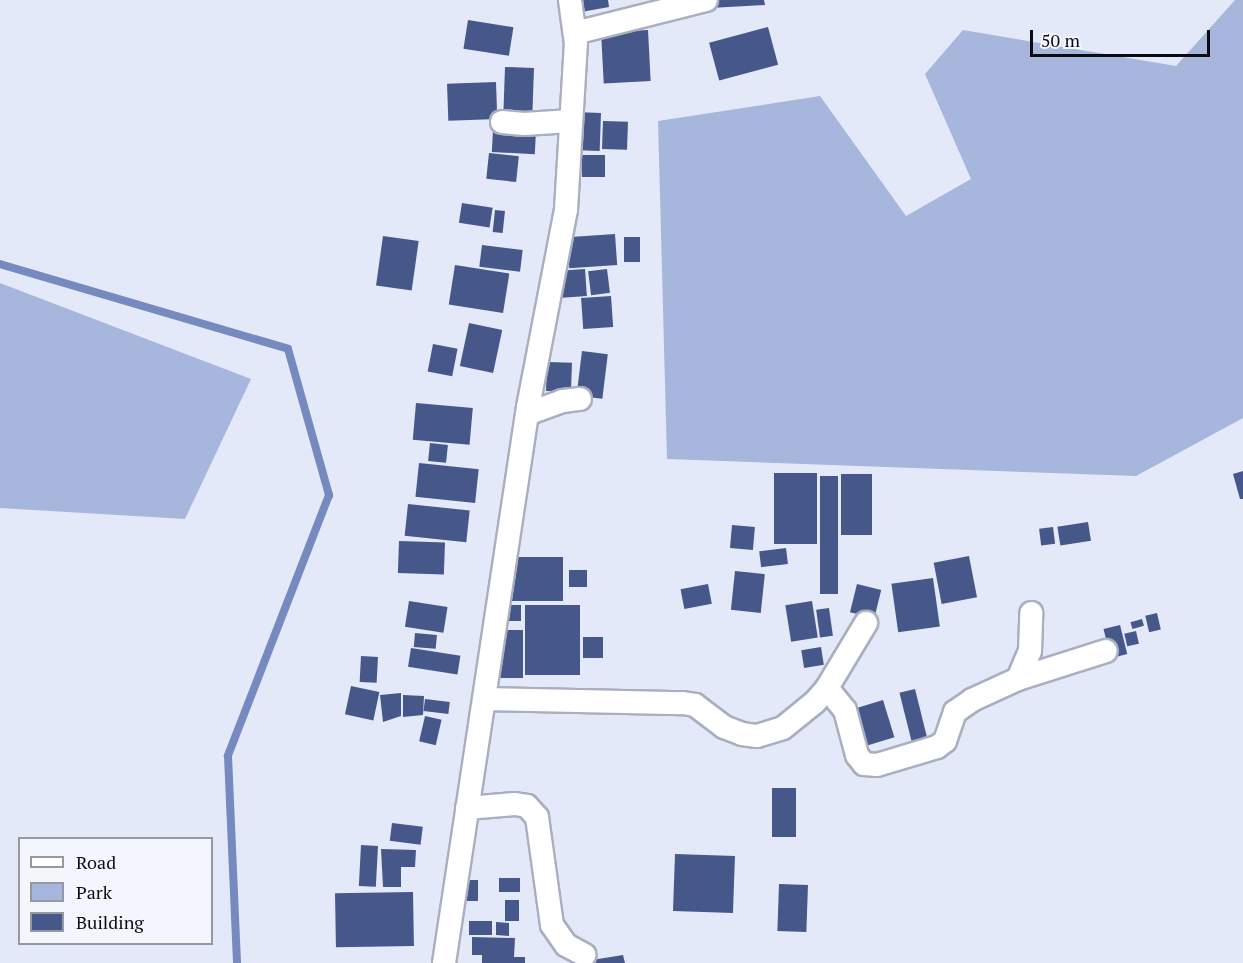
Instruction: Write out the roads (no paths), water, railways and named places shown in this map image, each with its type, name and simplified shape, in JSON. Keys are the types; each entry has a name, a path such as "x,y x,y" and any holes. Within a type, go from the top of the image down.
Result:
{"street":[{"path":"444,963 527,414 566,210 576,44 570,0"},
{"path":"575,33 706,0"},
{"path":"502,122 524,124 571,121"},
{"path":"527,414 563,401 580,399"},
{"path":"1018,679 1030,651 1031,613"},
{"path":"484,699 683,703 695,705 724,727 742,734 757,736 783,728 801,716 827,688 866,623"},
{"path":"827,688 845,710 857,755 864,764 877,765 937,747 945,741 955,712 972,700 1018,679 1106,651"},
{"path":"467,808 515,804 527,806 537,817 552,925 566,945 585,955"}],"waterway":[{"path":"0,264 288,349 329,495 228,756 237,963"}]}
